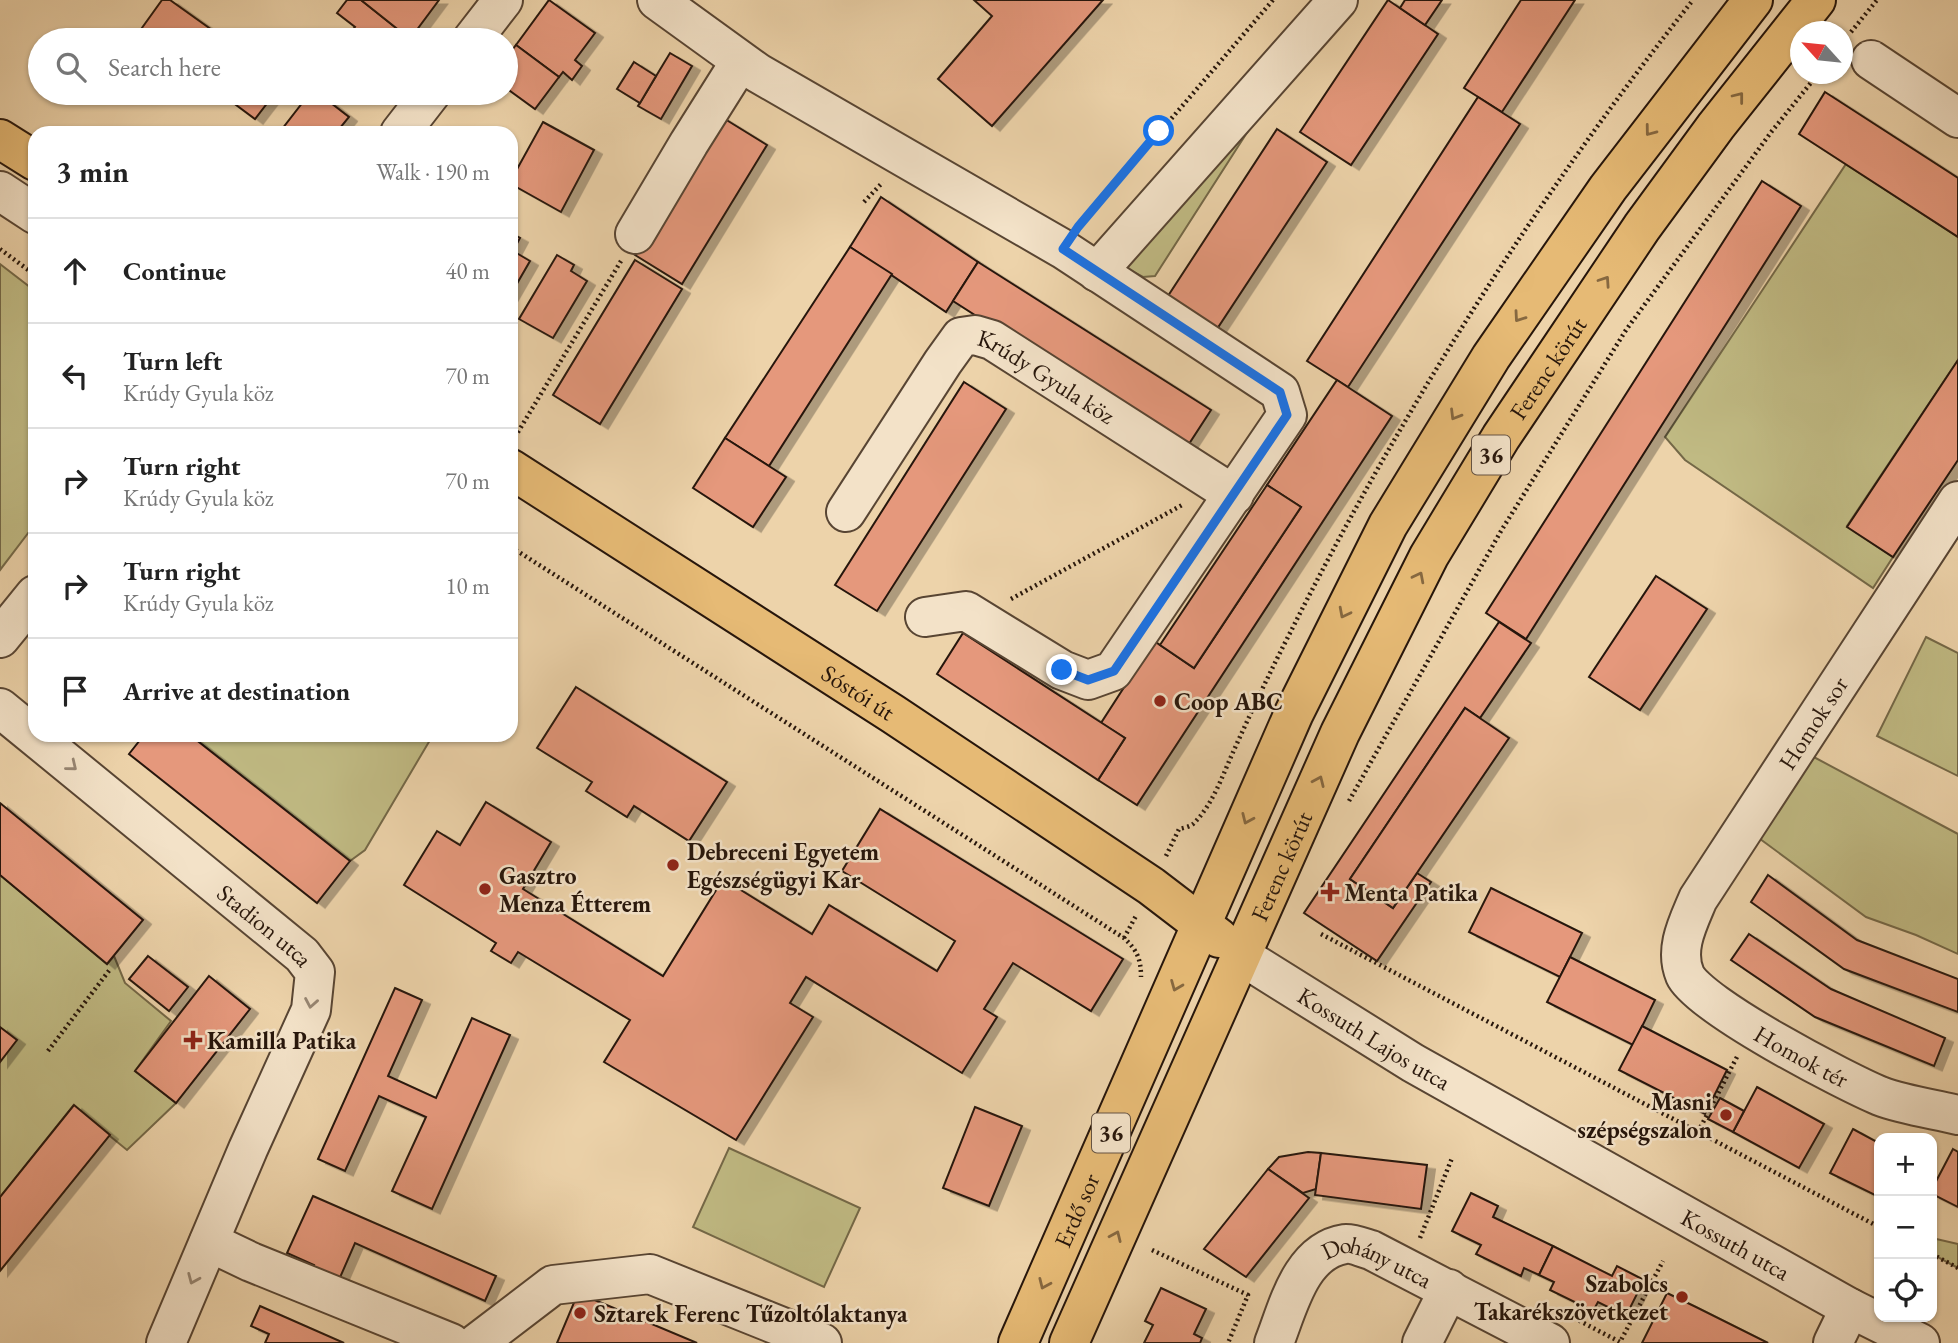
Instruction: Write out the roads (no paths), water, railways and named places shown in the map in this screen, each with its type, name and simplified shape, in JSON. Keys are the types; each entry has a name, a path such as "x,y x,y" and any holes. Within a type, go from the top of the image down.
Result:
{"main road":[{"name":"Ferenc körút","path":"1201,923 1294,713 1388,525 1491,357 1600,199 1753,0"},
{"name":"Ferenc körút","path":"1240,955 1340,733 1429,556 1530,393 1642,227 1716,126 1816,0"},
{"path":"0,139 28,157"},
{"name":"Sóstói út","path":"518,473 905,721 1151,886 1201,923"},
{"name":"Kossuth Lajos utca","path":"1201,923 1240,955"},
{"name":"Erdő sor","path":"1018,1343 1169,1003 1201,923"},
{"name":"Erdő sor","path":"1069,1343 1240,955"}],"street":[{"path":"481,28 503,0"},
{"path":"657,0 740,62 1063,249 1280,392 1287,415 1226,490 1114,671 1088,680 1062,670 966,611 925,617"},
{"path":"1097,272 1338,0"},
{"path":"1859,48 1958,118"},
{"path":"629,246 689,142 740,62"},
{"path":"405,126 422,105"},
{"path":"0,191 28,209"},
{"name":"Krúdy Gyula köz","path":"846,512 961,337 975,335 992,340 1226,490"},
{"name":"Homok sor","path":"1681,950 1682,938 1698,899 1958,501"},
{"path":"0,638 28,604"},
{"name":"Stadion utca","path":"0,708 28,731"},
{"name":"Stadion utca","path":"42,742 302,955 315,972 311,1010 166,1343"},
{"name":"Homok tér","path":"1681,950 1686,977 1702,993 1752,1028 1838,1076 1882,1096 1958,1115"},
{"name":"Kossuth Lajos utca","path":"1240,955 1413,1063 1553,1140"},
{"name":"Kossuth utca","path":"1553,1140 1850,1308 1920,1343"},
{"path":"209,1242 251,1262 451,1343"},
{"name":"Dohány utca","path":"1274,1343 1299,1280 1321,1253 1346,1244 1371,1250 1449,1289 1561,1330"},
{"path":"477,1343 554,1285 650,1274 822,1343"},
{"name":"Dohány utca","path":"1422,1343 1449,1289"},
{"path":"1833,1343 1850,1308"}],"place":[{"name":"Coop ABC","path":"1160,701"},
{"name":"Debreceni Egyetem Egészségügyi Kar","path":"673,865"},
{"name":"Gasztro Menza Étterem","path":"485,889"},
{"name":"Menta Patika","path":"1330,892"},
{"name":"Kamilla Patika","path":"193,1040"},
{"name":"Masni szépségszalon","path":"1726,1115"},
{"name":"Szabolcs Takarékszövetkezet","path":"1682,1297"},
{"name":"Sztarek Ferenc Tűzoltólaktanya","path":"580,1313"}]}
